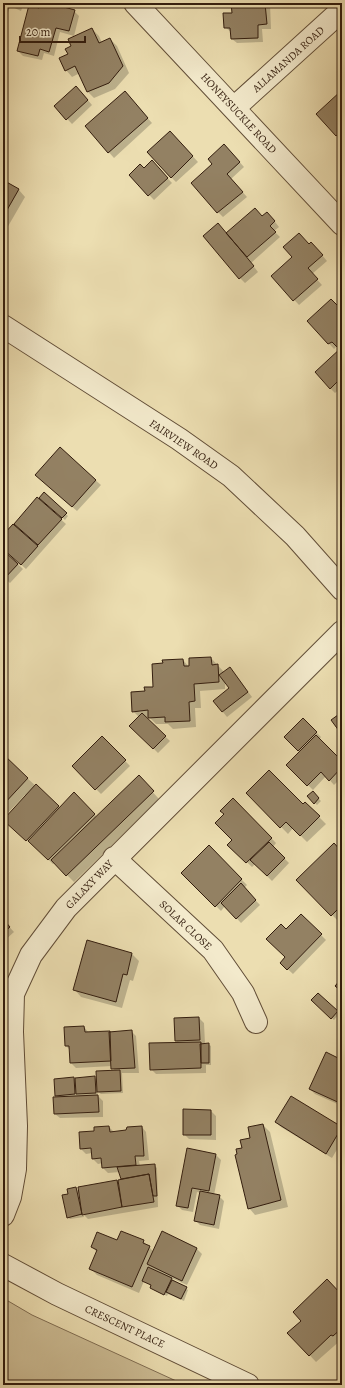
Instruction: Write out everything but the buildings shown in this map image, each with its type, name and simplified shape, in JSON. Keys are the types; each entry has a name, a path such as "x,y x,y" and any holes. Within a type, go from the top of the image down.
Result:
{"street":[{"name":"HONEYSUCKLE ROAD","path":"135,3 342,224"},
{"name":"ALLAMANDA ROAD","path":"234,108 342,10"},
{"name":"FAIRVIEW ROAD","path":"3,326 179,439 231,476 295,536 342,589"},
{"name":"GALAXY WAY","path":"3,1215 10,1197 15,1169 16,1126 12,1032 13,994 30,955 66,908 114,858 342,632"},
{"name":"SOLAR CLOSE","path":"114,858 213,950 243,993 256,1022"},
{"name":"CRESCENT PLACE","path":"3,1265 57,1294 248,1385"}],"shaded area":[{"path":"3,1298 32,1315 185,1385 3,1385"}]}
